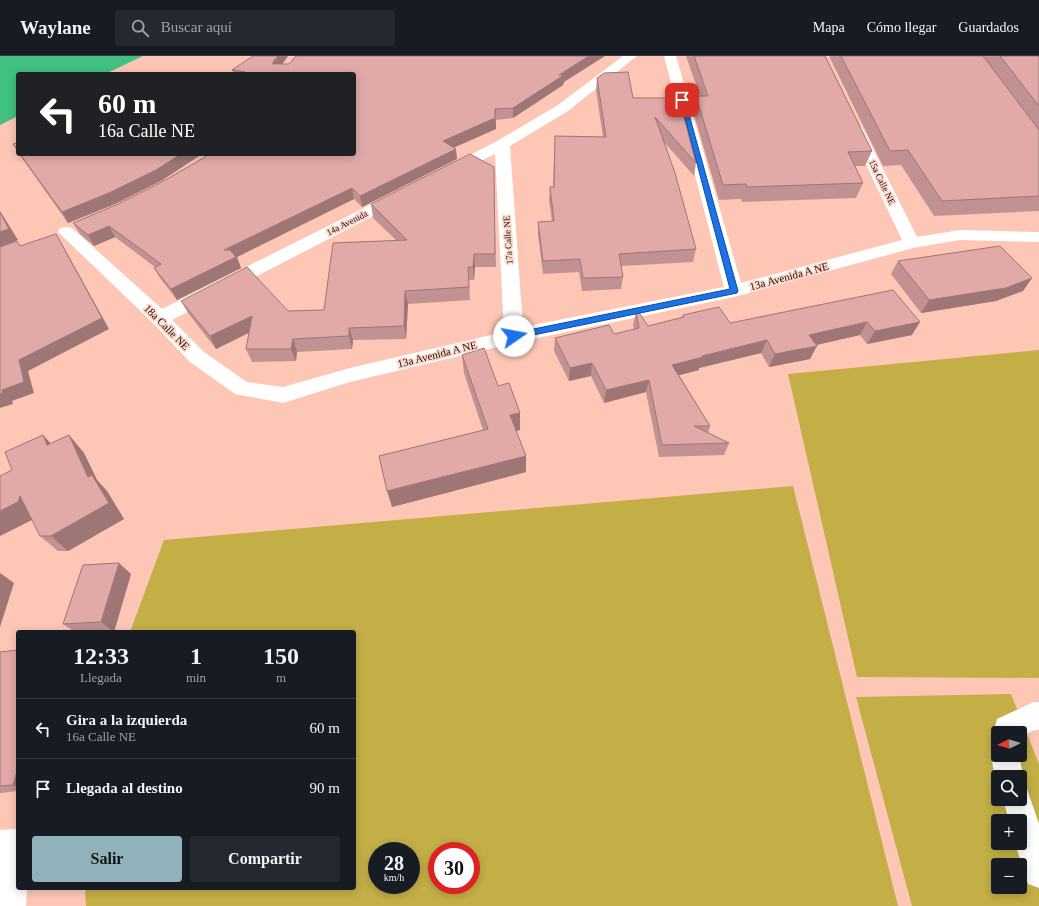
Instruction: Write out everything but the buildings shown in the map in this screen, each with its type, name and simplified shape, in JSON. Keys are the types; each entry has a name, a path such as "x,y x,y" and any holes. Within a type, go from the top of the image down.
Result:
{"street":[{"path":"439,176 502,144 563,108 630,56"},
{"path":"670,56 734,291"},
{"name":"15a Calle NE","path":"851,118 912,243"},
{"name":"17a Calle NE","path":"502,144 514,336"},
{"name":"14a Avenida","path":"160,318 411,190"},
{"name":"18a Calle NE","path":"66,232 160,318 197,357 242,389 284,395"},
{"name":"13a Avenida A NE","path":"284,395 350,375 514,336 734,291 912,243 960,235 1039,237"},
{"path":"1012,726 1034,716 1039,716"},
{"path":"1019,806 1039,873"},
{"path":"7,845 10,906"}],"shaded area":[{"path":"0,56 143,56 109,72 16,72 16,117 0,125"},
{"path":"1039,350 1039,678 857,677 788,374"},
{"path":"793,486 898,906 86,906 85,890 356,890 356,630 131,630 164,540"},
{"path":"1011,694 1024,726 991,726 991,762 1027,762 1027,734 1039,764 1039,906 912,906 856,697"}],"route":[{"path":"514,336 734,291 682,100"}]}
